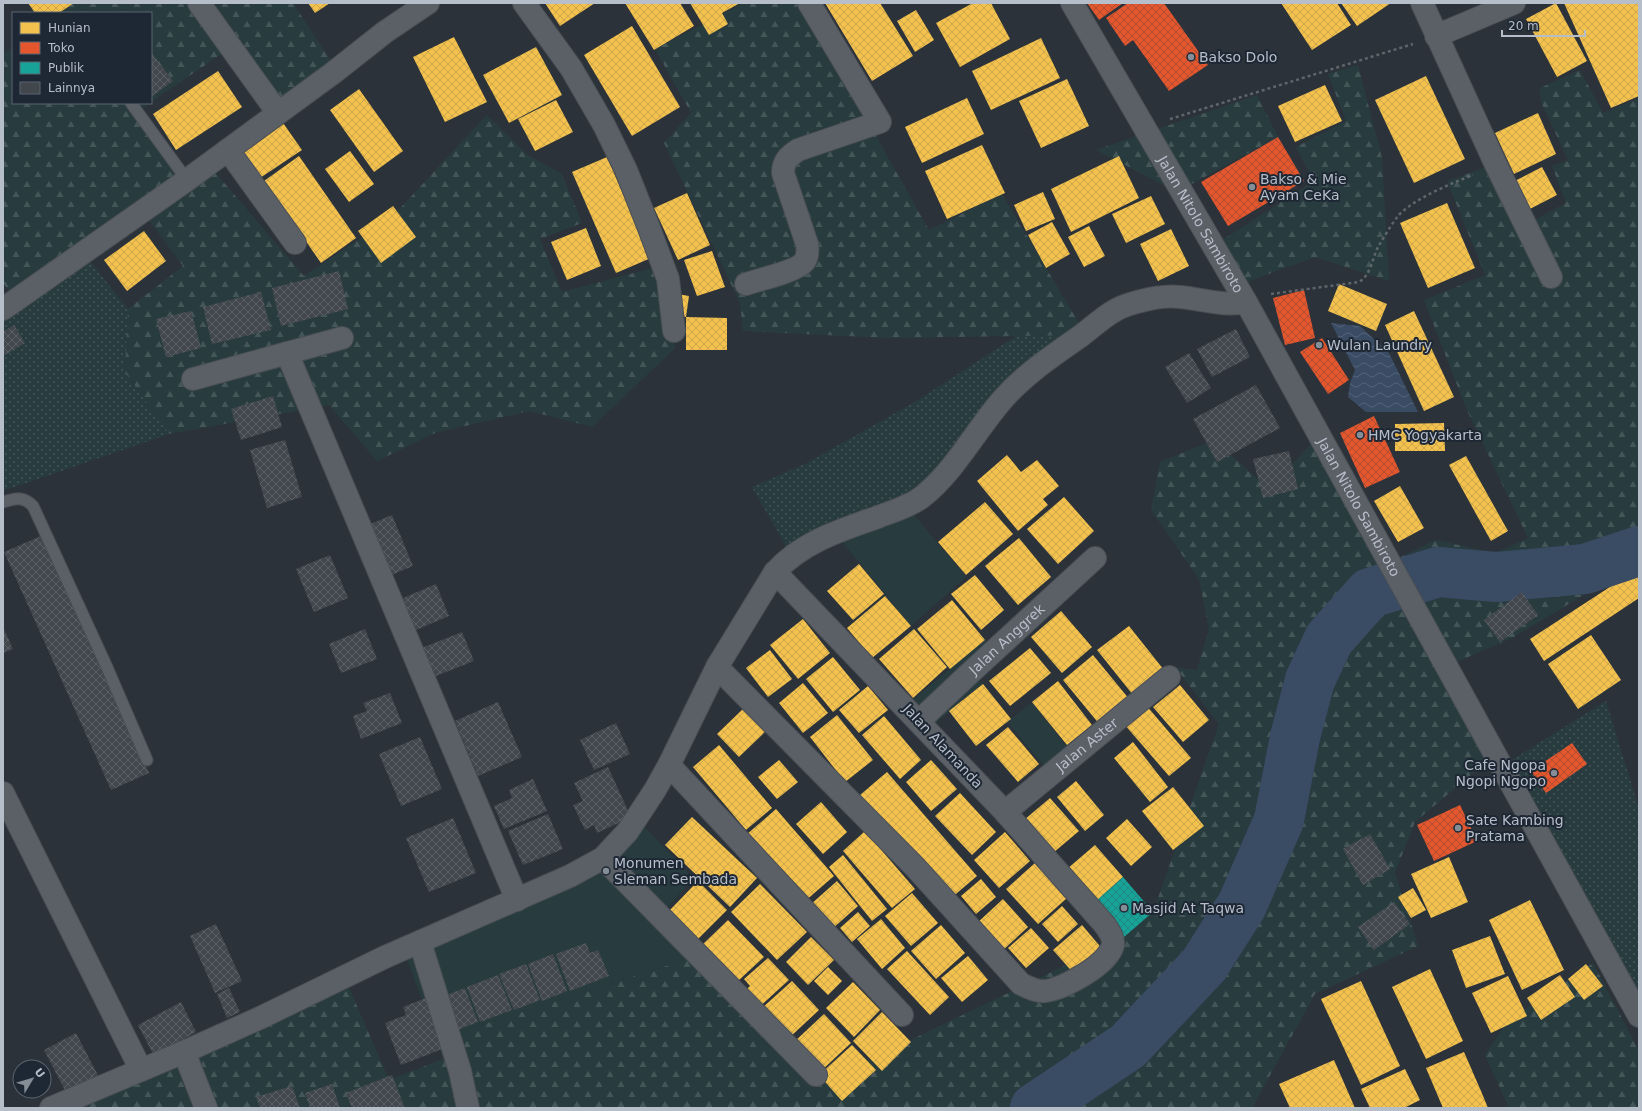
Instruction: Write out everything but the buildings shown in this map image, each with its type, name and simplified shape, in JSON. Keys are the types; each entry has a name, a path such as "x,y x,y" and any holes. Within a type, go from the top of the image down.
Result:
{"street":[{"path":"199,3 278,113"},
{"path":"3,309 187,180 333,73 385,32 428,3"},
{"path":"524,3 571,68 604,125 626,170 650,228 668,279 674,331"},
{"path":"746,284 792,269 801,265 807,257 807,244 783,173 783,167 787,158 798,150 880,122 809,3"},
{"name":"Jalan Nitolo Sambiroto","path":"1072,3 1246,302 1639,1016"},
{"path":"1422,3 1496,165 1551,276"},
{"path":"1436,36 1514,3"},
{"path":"228,150 295,243"},
{"path":"51,1108 184,1052 305,997 379,960 570,876 603,858 638,816 669,766 717,667 775,572 790,558 813,543 834,533 896,511 921,497 943,476 995,409 1015,387 1035,369 1110,312 1136,302 1167,296 1237,304 1246,302"},
{"path":"193,379 342,338"},
{"path":"287,353 517,900"},
{"name":"Jalan Anggrek","path":"920,722 970,672 1095,558"},
{"name":"Jalan Alamanda","path":"717,667 916,868 1021,984 1033,989 1044,991 1063,985 1086,973 1107,955 1112,946 1113,940 1105,925 1005,812 775,572"},
{"name":"Jalan Aster","path":"1005,812 1169,677"},
{"path":"669,766 902,1015"},
{"path":"3,793 141,1070"},
{"path":"603,858 816,1075"},
{"path":"420,942 460,1071 468,1108"},
{"path":"184,1052 206,1108"}],"lane":[{"path":"132,104 187,180"},
{"path":"3,502 22,498 33,506 106,665 147,760"}],"path":[{"path":"1143,127 1326,72 1436,36"},
{"path":"1246,302 1278,292 1359,282 1364,279 1378,248 1392,225 1408,207 1429,195 1496,165"}],"green space":[{"path":"74,3 293,3 336,69 276,113 229,49 152,101 152,12 61,12"},
{"path":"740,3 801,3 929,230 1002,194 1086,335 888,338 743,331 740,303 664,143 691,113 655,49 740,5"},
{"path":"12,48 12,104 148,104 139,110 189,177 208,164 304,276 391,218 487,115 528,155 562,174 582,223 540,239 562,292 652,268 675,348 592,427 529,411 435,433 377,461 329,405 169,434 125,372 128,309 183,266 143,212 17,302 3,283 3,54"},
{"path":"1358,65 1382,158 1389,281 1315,257 1233,287 1210,248 1314,181 1296,147 1346,121 1328,74"},
{"path":"1580,70 1603,113 1639,98 1639,562 1512,638 1438,670 1486,762 1415,822 1395,873 1418,946 1315,994 1252,1108 52,1108 345,978 389,1080 443,1059 437,1039 697,956 828,1080 1124,937 1153,912 1219,724 1175,667 1197,670 1209,629 1199,579 1151,510 1160,462 1214,440 1269,489 1315,440 1382,566 1436,540 1495,553 1528,538 1466,408 1424,300 1485,275 1447,181 1498,163 1527,224 1566,203 1552,166 1568,160 1541,102 1540,88"},
{"path":"1257,95 1278,137 1177,192 1096,150"},
{"path":"84,254 128,309 125,372 169,434 3,491 3,312"},
{"path":"1018,335 1086,335 1027,381 951,477 795,562 752,487 805,464 915,402"},
{"path":"909,509 966,577 911,626 839,538"},
{"path":"985,640 993,650 968,673 983,684 927,730 905,706"},
{"path":"1606,701 1639,809 1639,997 1504,765"},
{"path":"1032,702 1074,756 1051,774 1007,722"},
{"path":"641,823 694,879 659,916 697,956 437,1039 403,950 608,861"},
{"path":"1593,963 1639,1051 1639,1108 1509,1108 1485,1055 1509,1020"}],"water":[{"path":"1331,323 1360,326 1389,353 1418,412 1366,412 1348,397 1350,383 1355,370"}],"waterway":[{"path":"1035,1108 1128,1046 1204,965 1242,905 1279,820 1295,737 1310,680 1329,639 1370,593 1438,572 1496,577 1585,569 1639,551"}],"place":[{"name":"Bakso Dolo","path":"1191,57"},
{"name":"Bakso & Mie Ayam CeKa","path":"1252,187"},
{"name":"Wulan Laundry","path":"1319,345"},
{"name":"HMC Yogyakarta","path":"1360,435"},
{"name":"Cafe Ngopa Ngopi Ngopo","path":"1554,773"},
{"name":"Sate Kambing Pratama","path":"1458,828"},
{"name":"Monumen Sleman Sembada","path":"606,871"},
{"name":"Masjid At Taqwa","path":"1124,908"}]}
